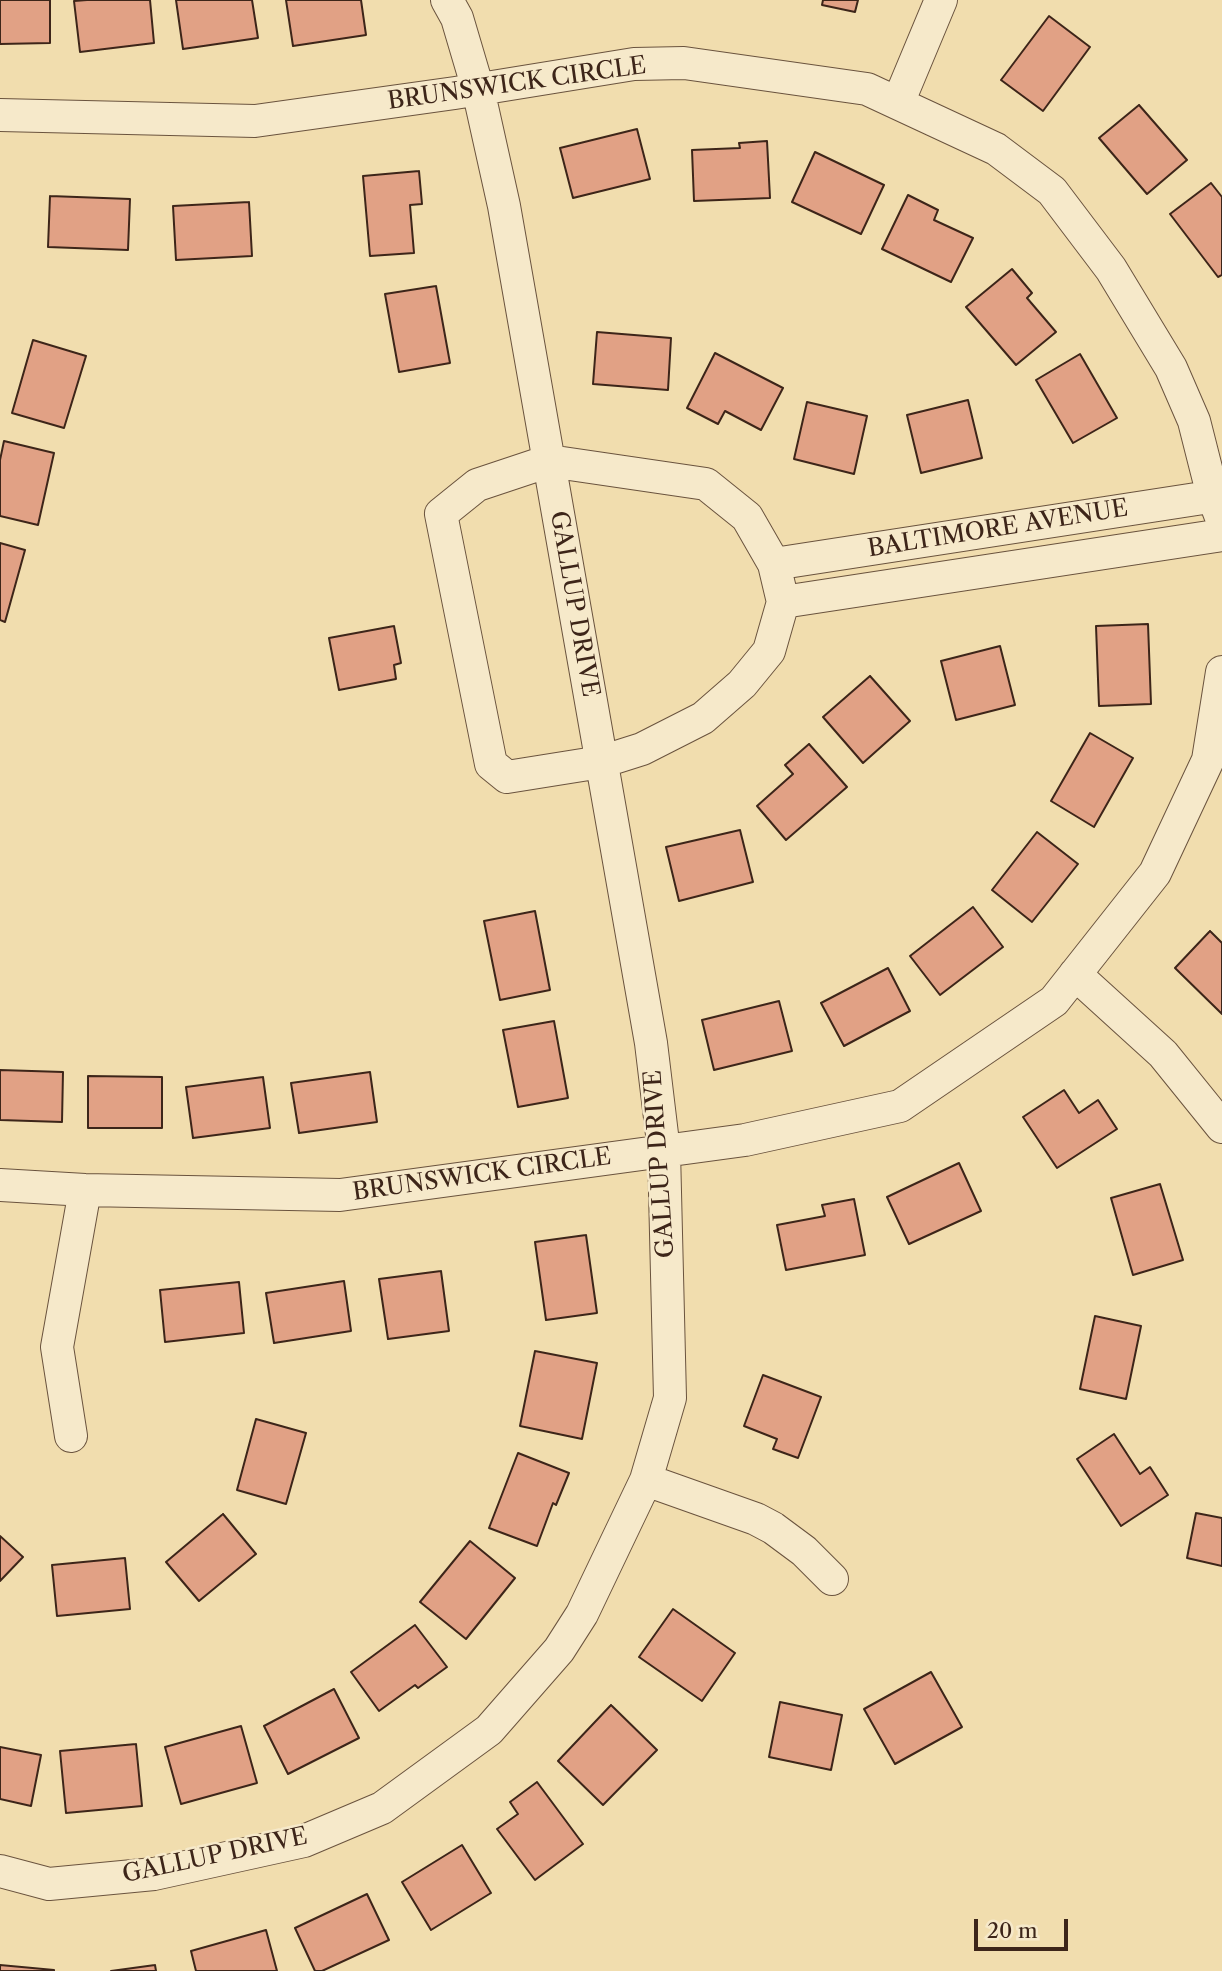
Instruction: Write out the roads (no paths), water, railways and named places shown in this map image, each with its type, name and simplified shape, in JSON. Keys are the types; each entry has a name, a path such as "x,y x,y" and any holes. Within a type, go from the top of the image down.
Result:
{"street":[{"name":"GALLUP DRIVE","path":"0,1871 49,1884 154,1874 304,1841 382,1808 489,1730 559,1650 582,1614 646,1480 670,1398 664,1151 651,1043 504,206 478,89 457,18 447,0"},
{"path":"898,103 941,0"},
{"name":"BRUNSWICK CIRCLE","path":"0,115 255,121 634,64 684,63 867,89 996,149 1052,191 1111,269 1171,368 1194,421 1219,503"},
{"path":"549,461 706,484 747,517 774,564 783,602 769,651 742,684 703,718 642,749 601,762 508,777 491,764 440,514 477,485 549,461"},
{"name":"BALTIMORE AVENUE","path":"774,564 1219,503"},
{"name":"BALTIMORE AVENUE","path":"783,602 1222,535"},
{"name":"BRUNSWICK CIRCLE","path":"0,1185 85,1190 340,1195 745,1140 900,1106 1054,1001 1155,873 1208,760 1222,672"},
{"path":"1075,974 1163,1054 1222,1127"},
{"path":"71,1436 57,1347 85,1190"},
{"path":"646,1480 756,1519 773,1528 797,1545 832,1579"}]}
